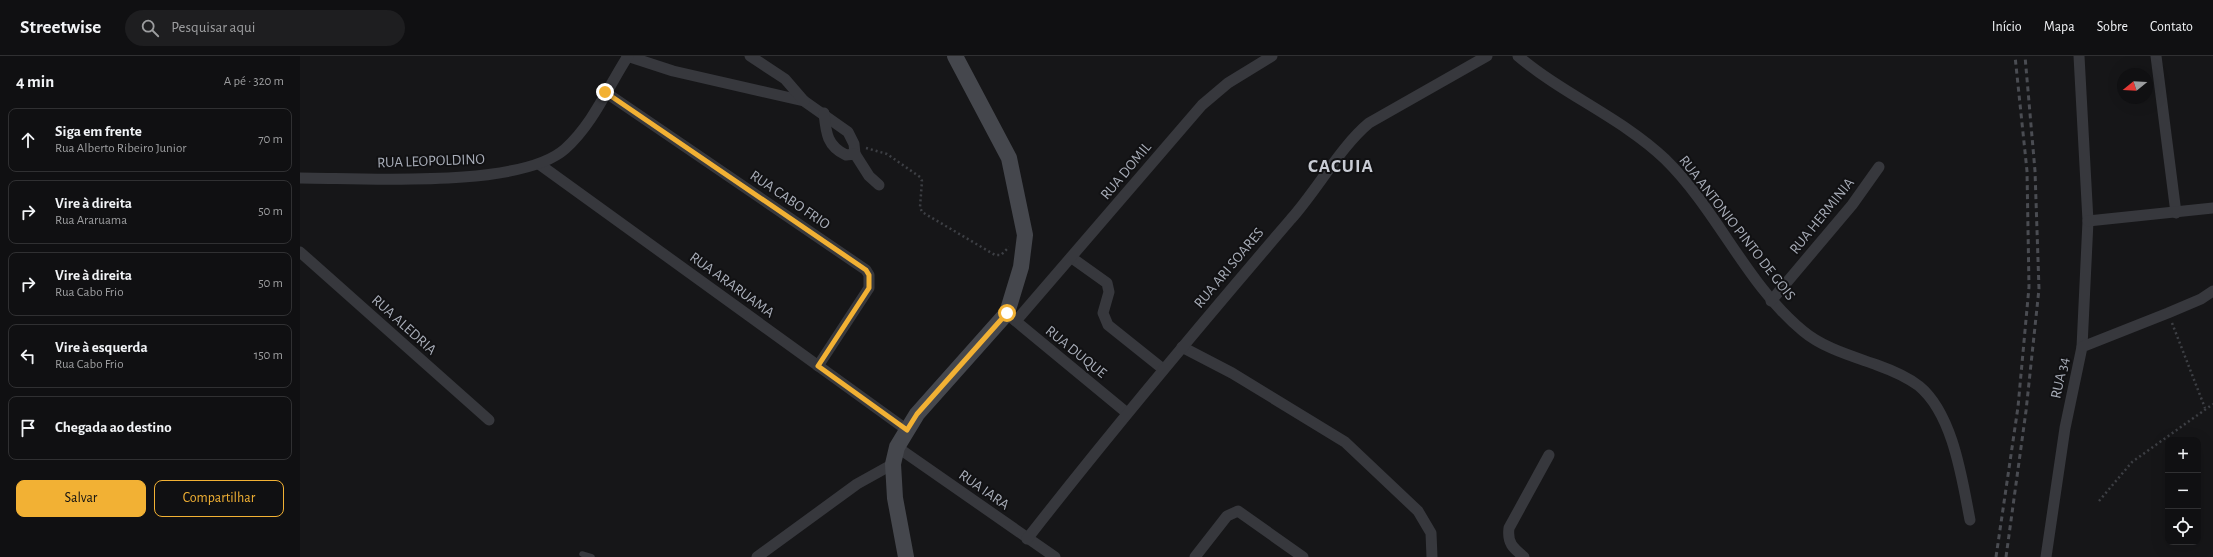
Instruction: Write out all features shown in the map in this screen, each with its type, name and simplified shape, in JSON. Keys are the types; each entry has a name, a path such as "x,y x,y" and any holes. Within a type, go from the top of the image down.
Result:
{"main road":[{"path":"906,557 895,498 893,464 897,447 917,414 1012,317 1021,268 1025,235 1009,158 955,56"}],"street":[{"path":"628,56 674,71 804,101"},
{"name":"RUA LEOPOLDINO","path":"300,178 477,177 539,164 564,150 580,135 628,56"},
{"path":"750,56 785,79 804,101 848,132 869,176 879,185"},
{"name":"RUA DOMIL","path":"1012,317 1072,258 1202,105 1228,83 1272,56"},
{"name":"RUA ARI SOARES","path":"1027,539 1127,413 1306,201 1356,134 1369,123 1487,56"},
{"name":"RUA ANTONIO PINTO DE GOIS","path":"1518,56 1540,74 1632,132 1665,160 1704,206 1771,301 1803,332 1842,352 1897,372 1920,387 1941,414 1955,449 1970,520"},
{"path":"2079,56 2088,221 2082,347"},
{"path":"2156,56 2176,213"},
{"name":"RUA CABO FRIO","path":"605,92 866,270 869,275 869,288 818,366"},
{"path":"824,114 826,136 830,145 846,155 855,149"},
{"name":"RUA ARARUAMA","path":"539,164 907,430"},
{"name":"RUA HERMINIA","path":"1771,301 1852,205 1879,167"},
{"path":"2088,221 2213,208"},
{"name":"RUA ALEDRIA","path":"300,252 489,420"},
{"path":"1072,258 1107,283 1109,292 1103,313 1108,325 1163,370"},
{"name":"RUA 34","path":"2046,557 2065,428 2082,347 2201,299 2213,291"},
{"name":"RUA DUQUE","path":"1012,317 1127,413"},
{"path":"1182,347 1232,374 1345,442 1418,511 1429,527 1431,533 1432,557"},
{"name":"RUA IARA","path":"897,447 1027,539 1055,557"},
{"path":"1524,557 1512,547 1508,539 1509,528 1549,456"},
{"path":"757,557 857,484 893,464"},
{"path":"1195,557 1227,516 1238,510 1303,557"}],"lane":[{"path":"582,554 592,557"}],"path":[{"path":"855,149 887,154 920,177 922,181 920,208 922,212 995,256 1001,255 1012,244 1025,235"},
{"path":"2168,313 2205,408"},
{"path":"2099,501 2132,462 2205,408 2213,404"}],"railway":[{"path":"1996,557 2018,407 2029,287 2027,171 2015,56"},
{"path":"2006,557 2026,411 2039,289 2035,171 2025,56"}],"district":[{"name":"CACUIA","path":"1341,166"}],"route":[{"path":"605,92 866,270 870,281 869,288 818,366 907,430 917,414 1007,313"}]}
